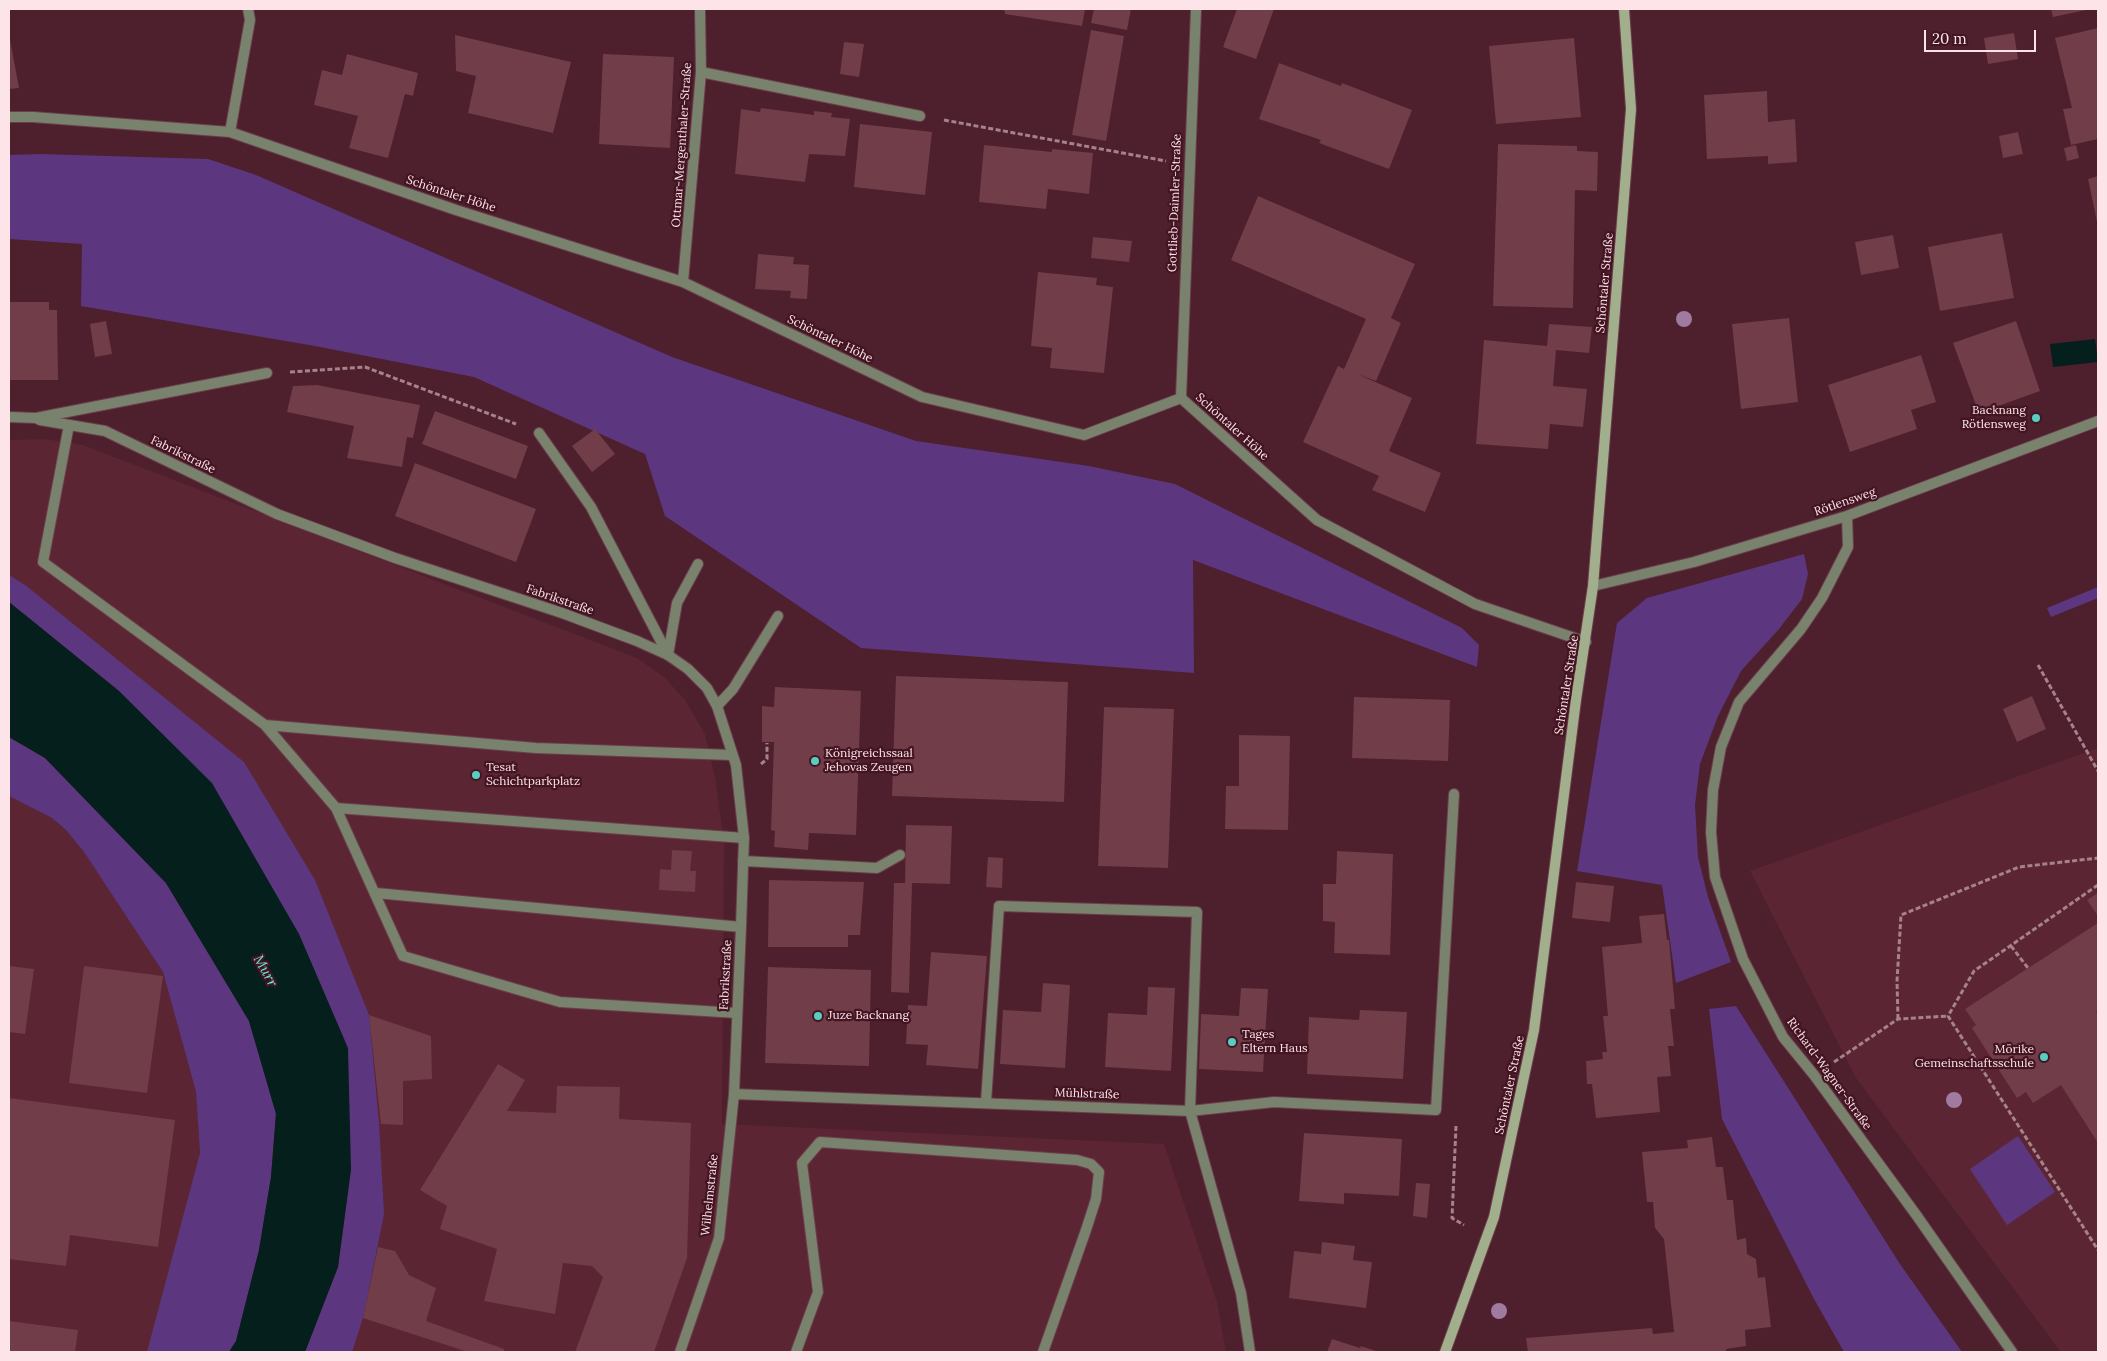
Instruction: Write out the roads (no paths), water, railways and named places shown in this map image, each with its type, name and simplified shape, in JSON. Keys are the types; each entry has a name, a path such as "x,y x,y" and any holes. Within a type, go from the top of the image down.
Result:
{"street":[{"path":"230,132 250,20 248,9"},
{"name":"Ottmar-Mergenthaler-Straße","path":"683,282 701,72 700,9"},
{"name":"Gottlieb-Daimler-Straße","path":"1181,398 1196,9"},
{"name":"Schöntaler Straße","path":"1445,1352 1494,1217 1534,1030 1576,700 1586,642 1593,586 1631,109 1624,9"},
{"path":"701,72 920,116"},
{"name":"Schöntaler Höhe","path":"9,117 33,117 230,132 456,210 683,282 922,397 1084,435 1181,398 1316,520 1475,604 1586,642"},
{"path":"36,418 267,373"},
{"name":"Fabrikstraße","path":"9,417 36,418 105,431 277,514 395,558 562,613 637,641 668,655 688,669 707,688 717,706 736,765 744,838 734,1094"},
{"name":"Rötlensweg","path":"1593,586 1694,562 1847,516 2098,421"},
{"path":"70,425 43,562 265,726 336,808 403,956 560,1002 737,1013"},
{"path":"539,433 591,507 668,655"},
{"name":"Richard-Wagner-Straße","path":"1847,516 1848,547 1822,598 1801,629 1739,702 1721,747 1713,790 1711,832 1716,877 1743,959 1783,1037 1814,1075 1917,1216 2012,1352"},
{"path":"668,655 677,603 698,564"},
{"path":"717,706 733,689 778,616"},
{"path":"265,726 536,748 732,755"},
{"name":"Mühlstraße","path":"734,1094 1190,1111 1274,1102 1436,1110 1454,794"},
{"path":"336,808 744,838"},
{"path":"743,861 877,868 900,855"},
{"path":"376,893 741,927"},
{"path":"986,1102 999,906 1197,912 1190,1111 1241,1293 1250,1352"},
{"name":"Wilhelmstraße","path":"680,1352 719,1238 734,1094"},
{"path":"796,1352 818,1292 802,1163 820,1142 1077,1160 1091,1164 1100,1172 1096,1199 1043,1352"}],"water":[{"path":"2095,339 2098,362 2053,367 2050,344"},
{"name":"Murr","path":"9,602 119,691 212,783 299,934 348,1048 351,1169 338,1267 305,1352 229,1352 236,1341 259,1250 271,1177 276,1114 249,1021 166,883 45,758 9,737"}],"place":[{"name":"Backnang Rötlensweg","path":"2036,418"},
{"name":"Königreichssaal Jehovas Zeugen","path":"815,761"},
{"name":"Tesat Schichtparkplatz","path":"476,775"},
{"name":"Juze Backnang","path":"818,1016"},
{"name":"Tages Eltern Haus","path":"1232,1042"},
{"name":"Mörike Gemeinschaftsschule","path":"2044,1057"}]}
